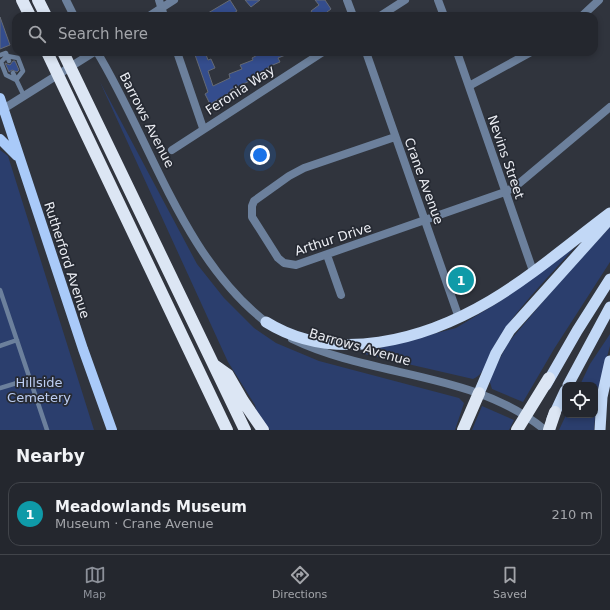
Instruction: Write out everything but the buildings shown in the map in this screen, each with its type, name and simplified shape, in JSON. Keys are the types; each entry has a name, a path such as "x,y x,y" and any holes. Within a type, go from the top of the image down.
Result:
{"highway":[{"path":"22,0 28,12"},
{"path":"38,0 44,12"},
{"path":"49,56 227,430"},
{"path":"65,56 245,430"},
{"path":"266,322 282,331 302,338 332,344 355,345 404,337 459,318 500,294 610,214"},
{"path":"463,430 496,353 510,330 610,219"},
{"path":"517,430 610,280"},
{"path":"570,382 610,307"},
{"path":"600,430 602,397 610,361"},
{"path":"213,364 228,375 243,401 263,430"},
{"path":"524,430 549,378"},
{"path":"547,430 562,397"}],"main road":[{"name":"Rutherford Avenue","path":"0,98 2,110 80,343 112,430"},
{"path":"0,139 20,160"}],"street":[{"path":"66,0 72,12"},
{"path":"162,8 174,0"},
{"path":"347,0 352,12"},
{"path":"386,12 405,0"},
{"path":"438,0 442,12"},
{"path":"586,12 599,0"},
{"path":"2,110 88,56"},
{"name":"Barrows Avenue","path":"97,56 203,253 233,291 266,322 289,337 316,348 479,393 510,406 547,430"},
{"path":"178,56 203,128"},
{"name":"Feronia Way","path":"172,150 203,128 317,56"},
{"name":"Crane Avenue","path":"367,56 459,318"},
{"name":"Nevins Street","path":"458,56 533,271"},
{"path":"469,86 524,56"},
{"name":"Arthur Drive","path":"395,137 304,168 289,176 254,201 252,206 252,217 280,260 290,265 296,265 505,192 516,186 610,107"},
{"path":"327,255 341,295"}],"lane":[{"path":"0,55 6,53 8,59"},
{"path":"18,58 23,71 16,80 6,75 1,62 8,59 18,58"},
{"path":"13,73 24,96"},
{"path":"0,77 6,75"},
{"path":"0,290 47,430"},
{"path":"0,346 17,340"},
{"path":"0,388 30,379"}],"green space":[{"path":"100,82 197,264 224,298 254,328 276,343 319,361 459,398 464,403 455,430 270,430 257,415 255,405 228,362"},
{"name":"Hillside Cemetery","path":"0,150 8,156 94,430 0,430"},
{"path":"610,227 610,262 554,349 523,402 492,389 489,379 508,343 562,279"},
{"path":"574,248 514,316 494,346 485,368 473,379 360,353 456,328 499,302"},
{"path":"610,334 610,346 598,389 598,382 581,382 590,364"},
{"path":"482,406 514,420 509,430 472,430"},
{"path":"565,418 595,418 594,430 559,430"}],"place":[{"name":"Meadowlands Museum","path":"461,280"}]}
